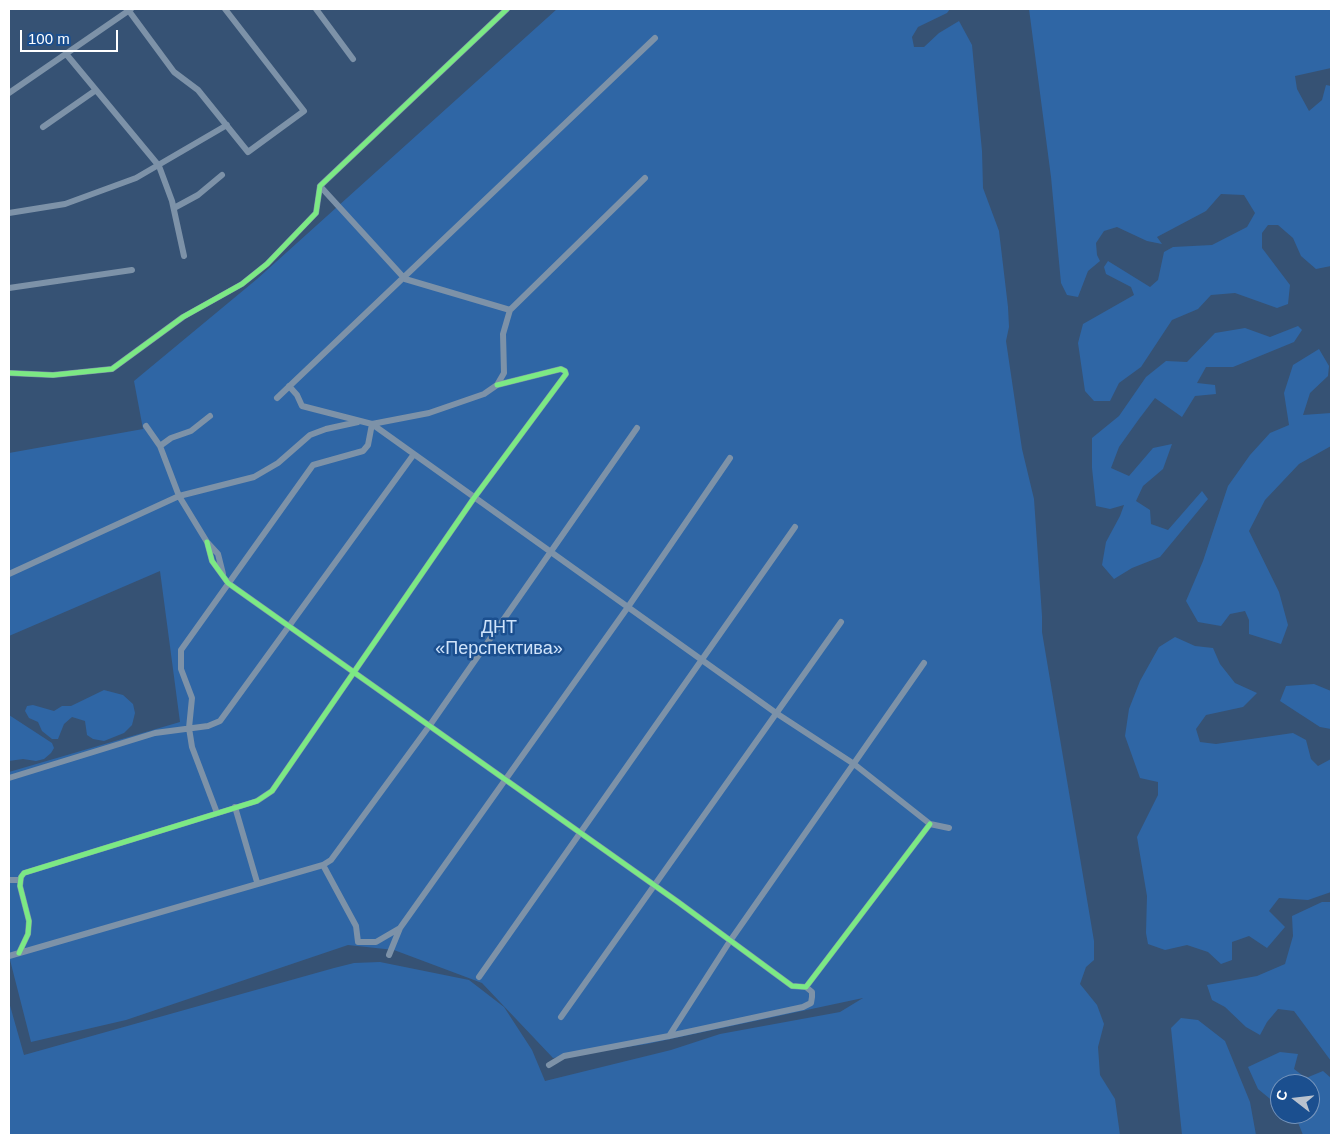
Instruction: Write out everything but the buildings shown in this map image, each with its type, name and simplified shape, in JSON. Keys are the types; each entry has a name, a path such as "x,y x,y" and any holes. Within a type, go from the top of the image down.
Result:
{"street":[{"path":"9,93 130,10 174,72 198,90 248,152 304,111 225,9"},
{"path":"316,9 353,59"},
{"path":"9,373 53,375 112,369 184,317 242,284 267,264 316,213 320,186 507,9"},
{"path":"277,398 655,38"},
{"path":"67,55 159,166 174,208 184,256"},
{"path":"42,127 96,90"},
{"path":"9,213 64,204 136,178 227,125"},
{"path":"174,208 198,195 222,175"},
{"path":"497,385 504,373 503,334 510,310 645,178"},
{"path":"320,186 404,279 510,310"},
{"path":"9,288 132,270"},
{"path":"19,953 28,934 29,920 20,880 24,873 217,813 265,797 272,791 474,498 566,374 566,371 561,369 497,385 484,394 429,413 372,424"},
{"path":"289,386 297,395 302,406 372,424 776,713 854,764 930,824 949,828"},
{"path":"160,446 171,438 191,432 210,416"},
{"path":"9,574 179,496 254,478 278,463 310,435 326,429 365,421"},
{"path":"217,813 192,747 189,728 192,698 181,669 181,650 313,465 363,452 368,445 372,424"},
{"path":"146,426 160,446 179,496 207,542 212,561 228,583 580,831 792,986 806,987 812,992 810,1003 803,1007 670,1036 564,1056 549,1065"},
{"path":"9,956 53,945 257,882 323,865 331,860 430,725 637,428"},
{"path":"9,778 155,733 215,724 220,721 414,454"},
{"path":"389,955 400,928 628,607 730,458"},
{"path":"479,977 700,659 795,527"},
{"path":"561,1017 841,622"},
{"path":"670,1036 730,941 924,663"},
{"path":"235,807 257,882"},
{"path":"806,987 930,824"},
{"path":"323,865 356,926 358,942 376,942 400,928"},
{"path":"9,880 20,880"}],"green space":[{"name":"ДНТ «Перспектива»","path":"557,9 950,9 947,13 918,27 912,37 914,47 924,47 939,33 959,21 972,45 982,151 983,188 999,231 1008,307 1009,327 1006,341 1022,449 1034,499 1042,632 1094,941 1094,960 1086,967 1080,984 1097,1005 1104,1024 1098,1047 1100,1075 1115,1099 1120,1135 9,1135 9,1002 24,1055 334,968 354,963 380,962 469,980 504,1007 532,1050 545,1081 671,1050 720,1034 840,1012 863,998 647,1044 553,1058 482,983 394,950 348,945 126,1020 31,1042 9,956 9,772 180,722 160,571 9,636 9,453 143,429 134,381 257,279"},
{"path":"1029,9 1331,9 1331,68 1295,76 1297,89 1309,111 1322,100 1326,85 1331,86 1331,266 1316,269 1301,256 1293,238 1278,225 1268,225 1262,233 1262,248 1290,285 1288,304 1277,308 1235,293 1211,295 1198,309 1172,320 1141,367 1119,383 1110,401 1094,401 1085,391 1078,343 1083,324 1134,295 1131,287 1106,274 1104,267 1108,261 1150,287 1158,280 1164,252 1173,247 1212,245 1247,227 1255,213 1244,195 1221,194 1206,211 1157,237 1162,244 1147,241 1117,227 1104,231 1096,243 1097,255 1100,261 1088,271 1078,297 1067,295 1061,283 1051,177"},
{"path":"1298,326 1302,330 1294,342 1233,367 1206,367 1197,383 1215,385 1216,394 1195,396 1182,417 1155,398 1139,419 1119,447 1111,468 1129,476 1153,448 1172,444 1163,469 1143,486 1136,501 1150,510 1151,524 1168,530 1202,491 1208,499 1160,557 1132,568 1114,579 1102,565 1106,542 1124,505 1110,509 1096,506 1092,468 1092,438 1119,416 1146,377 1166,361 1187,362 1215,333 1245,328 1270,337"},
{"path":"1319,349 1329,366 1328,376 1310,393 1303,415 1331,413 1331,446 1299,464 1265,500 1249,531 1279,592 1288,625 1281,644 1249,634 1249,620 1245,611 1230,614 1221,626 1198,622 1186,601 1203,561 1228,486 1250,455 1270,433 1289,425 1284,393 1293,365"},
{"path":"1175,637 1195,646 1213,648 1220,664 1235,683 1257,693 1243,707 1206,715 1196,729 1200,742 1216,744 1293,733 1306,740 1311,759 1318,766 1331,759 1331,892 1308,900 1279,898 1269,911 1285,927 1267,948 1249,936 1232,942 1232,960 1221,964 1208,952 1187,945 1165,950 1148,944 1146,933 1147,896 1137,837 1158,795 1158,782 1140,778 1125,736 1129,709 1140,681 1159,647"},
{"path":"1314,684 1331,691 1331,729 1320,727 1280,701 1286,686"},
{"path":"104,690 123,695 133,704 135,713 132,725 124,733 104,741 93,739 87,735 85,721 72,717 64,724 58,739 52,739 42,731 38,722 29,718 25,711 27,706 33,705 54,711 62,706 71,706"},
{"path":"9,715 52,743 54,748 51,753 44,759 36,761 23,759 9,761"},
{"path":"1322,902 1331,902 1331,1061 1294,1011 1278,1009 1267,1022 1260,1035 1246,1027 1225,1007 1212,1000 1207,985 1257,976 1285,964 1293,936 1292,916"},
{"path":"1181,1018 1198,1020 1225,1041 1250,1102 1256,1135 1182,1135 1171,1028"},
{"path":"1280,1052 1298,1054 1294,1069 1301,1074 1270,1074 1270,1099 1258,1089 1248,1067"},
{"path":"1323,1071 1331,1078 1331,1135 1303,1135 1299,1124 1320,1124 1320,1074 1316,1074"}],"cycle path":[{"path":"9,373 53,375 112,369 183,317 242,284 267,264 316,213 320,186 507,9"},
{"path":"19,953 28,934 29,921 20,886 21,877 24,873 257,801 272,791 474,498 566,374 561,369 497,385"},
{"path":"207,542 212,561 228,583 678,902 792,986 806,987 930,824"}]}
